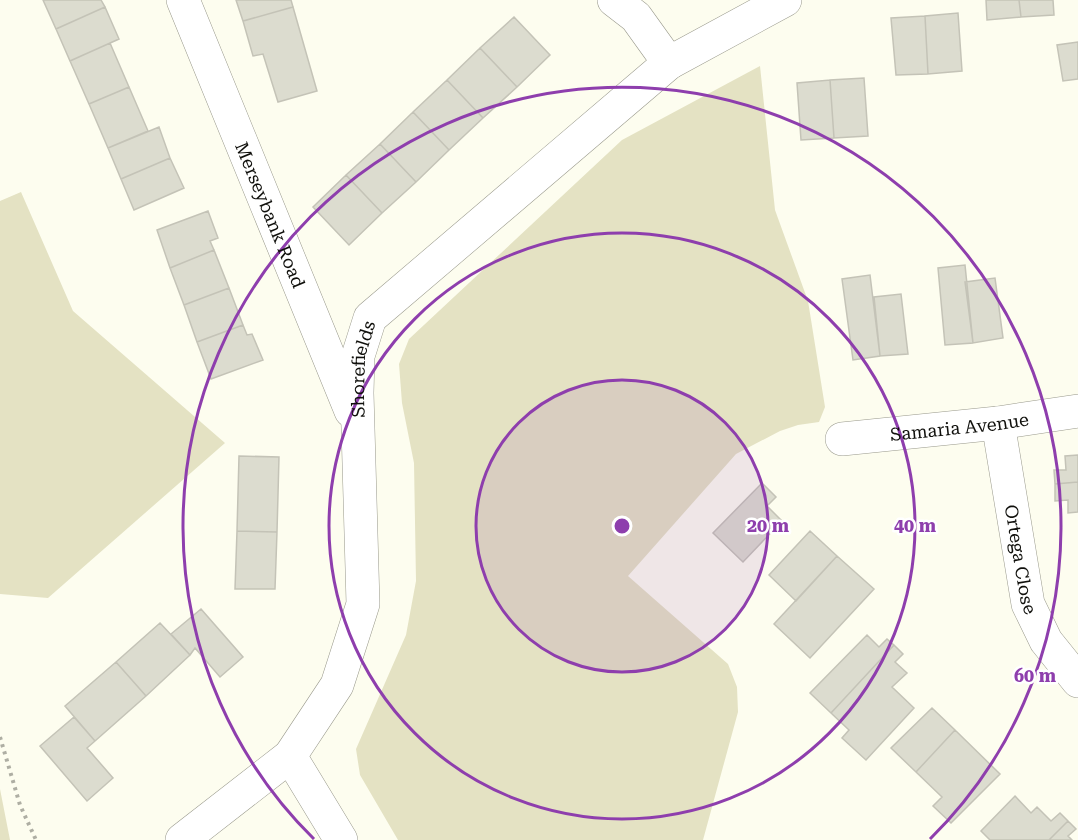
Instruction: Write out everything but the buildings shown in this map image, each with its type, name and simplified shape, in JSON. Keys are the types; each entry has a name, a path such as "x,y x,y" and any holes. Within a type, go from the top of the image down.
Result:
{"street":[{"name":"Merseybank Road","path":"183,0 358,430"},
{"path":"614,0 636,17 669,63"},
{"name":"Shorefields","path":"182,840 290,756 337,685 363,604 358,356 370,318 669,63 785,0"},
{"name":"Samaria Avenue","path":"842,440 998,423 1078,411"},
{"name":"Ortega Close","path":"998,423 1028,604 1046,641 1078,681"},
{"path":"290,756 341,840"}],"path":[{"path":"0,737 20,805 36,840"}],"shaded area":[{"path":"760,66 775,210 808,301 825,407 819,422 780,431 736,454 628,576 728,664 737,687 738,712 703,840 398,840 360,775 356,749 406,635 416,581 414,463 402,403 399,364 409,339 622,140"},
{"path":"21,192 73,311 225,443 48,598 0,594 0,201"},
{"path":"0,789 10,840 0,840"}]}
